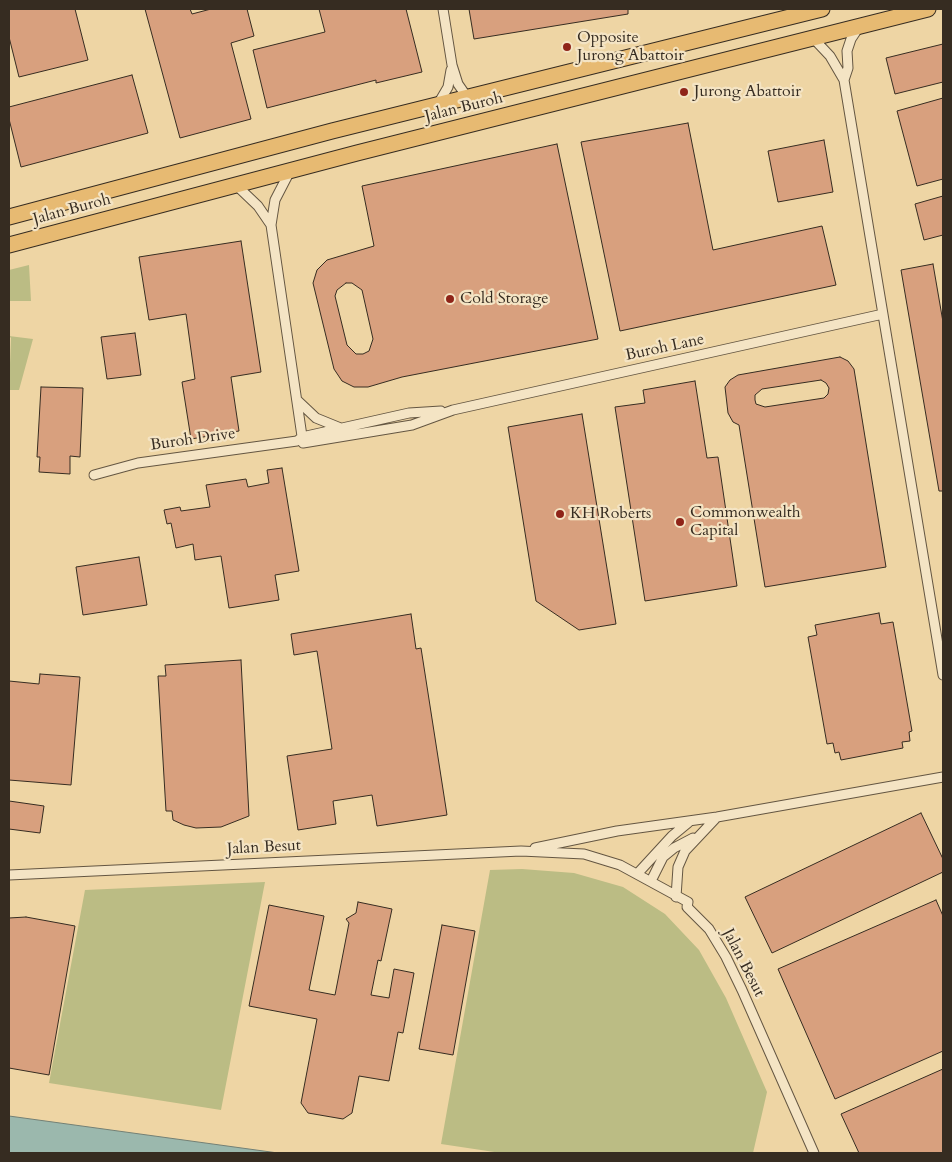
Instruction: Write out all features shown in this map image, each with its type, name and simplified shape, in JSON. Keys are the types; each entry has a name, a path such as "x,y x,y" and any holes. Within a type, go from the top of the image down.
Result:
{"highway":[{"name":"Jalan Buroh","path":"9,217 438,104 603,65 822,9"},
{"name":"Jalan Buroh","path":"9,245 290,170 928,9"}],"street":[{"path":"442,9 452,65 458,84 467,97"},
{"path":"844,80 848,68 847,51 851,39 859,27"},
{"path":"813,38 830,56 844,80 943,675"},
{"path":"438,104 448,87 452,65"},
{"path":"290,170 275,200 271,225 298,401 301,441 412,425 453,410"},
{"path":"236,185 258,206 271,225"},
{"name":"Buroh Lane","path":"453,410 882,314"},
{"path":"298,401 316,418 343,429 409,413 453,410"},
{"name":"Buroh Drive","path":"94,475 138,463 301,441 343,429"},
{"name":"Jalan Besut","path":"521,851 617,831 717,817 943,777"},
{"path":"676,897 678,867 685,851 696,837 717,817"},
{"path":"638,873 672,836 690,821"},
{"path":"651,881 663,857 674,848 696,837"},
{"name":"Jalan Besut","path":"9,875 521,851 584,854 638,873 676,897 688,902 687,907 708,929 726,957 814,1153"}],"green space":[{"path":"29,265 31,301 9,301 9,270"},
{"path":"9,336 33,339 19,390 9,390 11,338"},
{"path":"522,869 574,873 623,887 665,914 699,950 726,998 767,1092 753,1153 501,1153 441,1144 490,870"},
{"path":"265,882 221,1110 49,1083 85,890"}],"shaded area":[{"path":"9,1116 278,1153 9,1153"}],"building":[{"path":"9,9 75,9 88,60 19,77 9,37"},
{"path":"145,9 190,9 192,14 211,9 247,9 254,36 231,43 251,119 180,138"},
{"path":"319,9 406,9 422,72 376,83 376,80 267,108 253,50 325,32"},
{"path":"469,9 628,9 628,14 474,39"},
{"path":"943,44 943,82 895,94 886,58"},
{"path":"132,75 148,133 21,167 9,119 9,107"},
{"path":"943,98 943,179 917,186 897,111"},
{"path":"688,123 713,250 822,226 836,285 620,331 581,142"},
{"path":"824,140 833,192 778,202 768,151"},
{"path":"557,144 598,339 402,377 368,387 354,387 342,381 334,369 313,283 317,270 327,260 374,246 362,186","holes":["346,283 352,283 362,290 373,339 369,351 363,354 356,354 347,345 335,296 337,290"]},
{"path":"943,196 943,235 924,240 915,204"},
{"path":"241,241 261,372 231,377 239,431 191,439 182,382 195,379 186,314 149,320 139,257"},
{"path":"933,264 943,322 943,491 939,491 901,270"},
{"path":"135,333 141,375 107,379 101,337"},
{"path":"840,357 848,361 854,369 886,567 765,587 739,425 733,422 728,413 725,387 730,380 738,375","holes":["821,380 829,388 828,394 824,398 765,407 756,404 755,395 762,389"]},
{"name":"Commonwealth Capital","path":"695,381 707,458 718,457 737,586 645,601 615,407 645,403 643,390"},
{"path":"41,387 83,388 80,457 70,456 70,474 39,472 40,457 37,457"},
{"name":"KH Roberts","path":"582,414 616,624 579,630 536,601 508,427"},
{"path":"282,468 299,571 275,575 279,600 229,608 221,556 195,560 193,544 176,548 171,523 167,524 164,510 180,507 181,511 210,507 206,485 246,479 248,487 269,483 267,470"},
{"path":"139,557 147,605 83,615 76,567"},
{"path":"879,613 881,624 893,622 912,731 909,732 910,741 902,742 903,748 841,760 839,752 835,753 833,743 827,744 808,637 817,635 815,625"},
{"path":"411,614 416,649 421,648 447,815 377,826 372,795 333,801 336,824 298,830 287,756 332,749 317,651 294,655 291,634"},
{"path":"241,660 249,816 221,827 196,828 184,825 173,820 172,811 166,811 158,676 166,676 165,665"},
{"path":"40,674 80,677 71,785 9,780 9,681 39,684"},
{"path":"9,801 44,806 40,833 9,829"},
{"path":"921,813 943,859 943,872 772,953 745,897"},
{"path":"936,900 943,916 943,1051 835,1099 778,969"},
{"path":"358,902 392,909 381,961 378,960 371,995 389,998 394,969 414,973 403,1033 398,1032 389,1081 359,1076 352,1113 343,1119 308,1113 301,1103 317,1019 249,1006 269,905 324,916 309,990 335,995 349,923 346,919 356,913"},
{"path":"26,917 75,926 49,1075 9,1068 9,918"},
{"path":"442,925 475,931 453,1055 419,1049"},
{"path":"943,1069 943,1153 859,1153 841,1114"}],"place":[{"name":"Opposite Jurong Abattoir","path":"567,47"},
{"name":"Jurong Abattoir","path":"684,92"},
{"name":"Cold Storage","path":"450,299"},
{"name":"KH Roberts","path":"560,514"},
{"name":"Commonwealth Capital","path":"680,522"}]}
